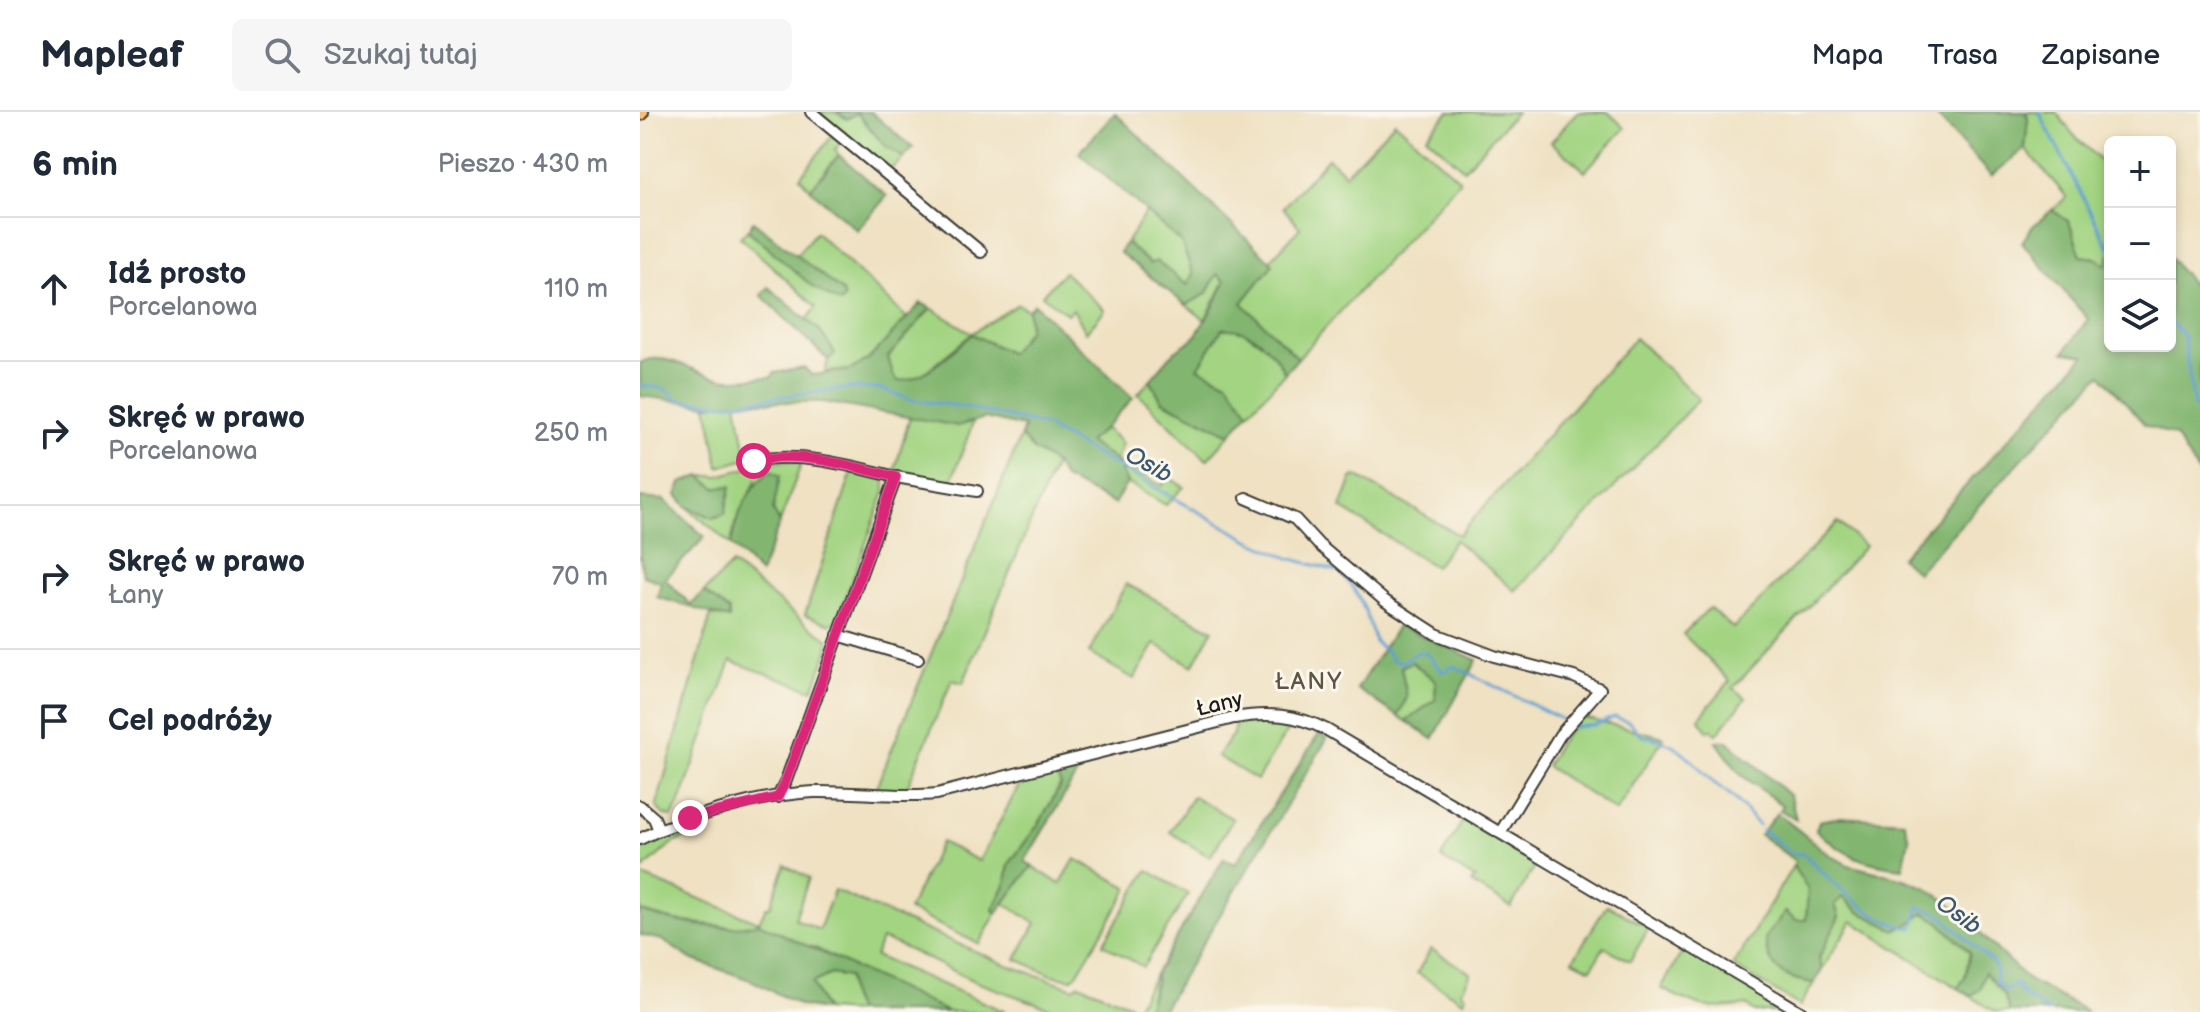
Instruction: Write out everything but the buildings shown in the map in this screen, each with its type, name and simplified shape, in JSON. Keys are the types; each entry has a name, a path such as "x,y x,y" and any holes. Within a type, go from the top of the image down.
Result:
{"street":[{"path":"811,112 981,252"},
{"path":"754,461 773,457 834,463 977,491"},
{"path":"778,797 896,477"},
{"path":"1246,498 1295,519 1318,544 1385,601 1436,634 1494,656 1574,677 1600,689 1560,735 1500,833"},
{"path":"838,635 918,659"},
{"name":"Łany","path":"640,839 690,818 778,797 819,792 911,796 951,791 1234,718 1287,715 1313,723 1801,1012"},
{"path":"640,806 654,818 659,830"}],"green space":[{"path":"818,112 836,112 847,119 857,112 886,147 904,158 890,170"},
{"path":"836,112 871,112 913,148 904,158 886,147 857,113 847,119"},
{"path":"1449,112 1516,112 1464,169 1426,136"},
{"path":"1577,112 1608,112 1625,128 1585,171 1551,142"},
{"path":"1933,112 2025,112 2028,118 2025,149 1991,176"},
{"path":"2025,112 2056,112 2104,165 2104,264 2096,258 2081,256 2069,222 2052,210 2067,197 2025,149 2028,118"},
{"path":"1115,113 1273,264 1242,303 1298,358 1285,373 1274,355 1260,341 1242,332 1222,329 1198,368 1228,382 1249,412 1230,434 1162,401 1150,380 1175,351 1194,338 1225,281 1217,274 1206,294 1186,305 1119,252 1126,243 1150,264 1156,261 1187,285 1193,274 1181,242 1079,153"},
{"path":"1395,122 1460,180 1298,358 1242,303 1273,264 1270,260 1300,228 1283,207 1328,158 1345,174"},
{"path":"833,135 841,142 835,150 839,155 810,189 800,177"},
{"path":"839,155 887,196 857,230 810,189"},
{"path":"2052,210 2069,222 2081,256 2096,258 2104,264 2104,352 2176,352 2176,265 2200,293 2200,476 2175,436 2145,425 2101,374 1917,572 1900,558 2085,355 2064,352 2088,319 2022,242 2033,226"},
{"path":"1146,212 1181,242 1193,274 1187,285 1156,262 1151,264 1126,243"},
{"path":"753,221 842,291 844,299 840,303 813,287 748,230"},
{"path":"748,230 813,287 842,291 795,256 816,232 907,318 869,359 850,370 825,372 828,360 835,353 819,330 807,320 816,307 740,237"},
{"path":"1064,272 1105,310 1086,332 1073,309 1067,314 1042,295"},
{"path":"1217,274 1225,281 1205,320 1186,305 1206,294"},
{"path":"768,287 819,330 835,353 828,360 761,295"},
{"path":"921,303 931,308 888,357 898,381 929,370 972,334 1010,353 1029,329 1028,310 1034,304 1133,398 1088,442 1116,461 1127,483 1114,504 1064,479 1055,464 1032,449 1021,436 1024,427 985,418 958,426 823,402 707,405 640,396 640,363 650,359 670,361 726,379 772,377 774,373 804,368 812,375 850,370 869,359"},
{"path":"1018,304 1028,310 1029,329 1010,354 972,334 911,381 898,382 893,375 888,357 931,308 972,333"},
{"path":"1239,328 1273,351 1285,373 1249,412 1228,382 1198,368 1222,329"},
{"path":"1635,338 1699,399 1515,591 1455,540 1435,567 1341,508 1352,478 1356,476 1459,535"},
{"path":"1150,380 1162,401 1230,434 1207,460 1138,394"},
{"path":"737,402 747,459 719,467 707,405"},
{"path":"910,416 958,425 974,420 951,482 894,473"},
{"path":"1105,428 1122,443 1116,461 1088,442"},
{"path":"1021,436 1032,449 1055,464 963,683 952,680 905,792 875,790"},
{"path":"773,461 802,462 780,522 756,481 735,523 731,545 686,506 713,518 725,513 731,486 716,488 701,476 718,476"},
{"path":"1116,461 1162,486 1168,477 1184,487 1166,505 1127,483"},
{"path":"853,469 879,476 885,481 885,492 837,620 831,624 805,615"},
{"path":"771,471 780,476 773,511 780,522 760,574 731,545 744,504 755,486"},
{"path":"701,476 716,488 731,486 725,514 713,518 686,506 677,495 681,483"},
{"path":"640,498 664,500 705,537 665,579 691,605 704,592 729,611 729,619 657,597 661,582 643,576"},
{"path":"1838,522 1865,546 1733,688 1746,698 1717,734 1711,729 1708,731 1699,718 1730,681 1683,634 1709,608 1733,628"},
{"path":"732,564 828,638 829,647 813,690 731,661 679,805 672,817 664,815 656,807 711,615 728,618 704,592"},
{"path":"1126,584 1213,630 1193,666 1155,644 1134,679 1089,653"},
{"path":"1398,625 1477,660 1433,739 1406,721 1435,700 1436,681 1412,662 1401,667 1407,697 1398,716 1357,689"},
{"path":"1411,662 1436,681 1435,700 1406,721 1398,716 1407,697 1401,667"},
{"path":"1263,717 1293,721 1257,780 1217,756 1233,734 1235,724"},
{"path":"1580,717 1664,737 1616,811 1546,766"},
{"path":"1319,734 1327,739 1161,1012 1146,1012 1156,982 1155,974 1224,858 1235,864"},
{"path":"1716,741 1728,741 1790,796 1796,819 1780,810 1783,806 1740,774"},
{"path":"1080,763 1081,767 1025,861 1032,866 996,914 993,910 1006,883 1009,864 1040,822 1061,785 1056,768"},
{"path":"1056,768 1061,784 1040,822 1009,864 1006,883 993,909 996,914 979,944 908,910 941,842 979,861 1023,778"},
{"path":"1193,796 1233,819 1210,857 1170,832"},
{"path":"1777,813 1831,856 1848,865 1904,879 1925,887 1947,901 2028,980 2088,1012 2010,1012 2004,995 1985,972 1980,989 1970,996 1958,988 1965,977 1970,952 1938,921 1924,913 1895,930 1859,912 1843,897 1835,904 1839,917 1819,958 1822,970 1814,983 1794,979 1779,971 1769,958 1765,937 1785,912 1796,920 1806,920 1808,890 1793,866 1795,861 1760,835"},
{"path":"1841,817 1904,821 1909,839 1903,868 1856,857 1816,830 1819,821"},
{"path":"1463,820 1537,863 1511,907 1471,883 1475,879 1441,858"},
{"path":"704,824 706,828 670,845 640,872 640,849"},
{"path":"1075,859 1129,888 1071,979 1052,975 1016,959 1036,923 1002,902 1032,866 1060,884"},
{"path":"785,865 809,878 795,919 819,930 834,890 1007,965 1074,988 1079,984 1136,1007 1155,974 1148,1008 1146,1012 1061,1012 976,982 881,939 875,956 1006,1012 948,1012 878,981 816,948 742,928 668,920 640,911 640,875 759,922 766,907 770,907"},
{"path":"1793,866 1808,890 1806,920 1796,920 1786,912 1766,946 1782,974 1814,983 1800,1006 1733,966"},
{"path":"1148,870 1188,894 1143,967 1103,944"},
{"path":"1843,897 1859,912 1909,924 1924,913 1938,921 1970,952 1965,977 1958,988 1852,921 1822,970 1819,958 1839,917 1835,904"},
{"path":"1607,905 1649,928 1630,961 1604,947 1591,969 1573,960"},
{"path":"640,911 714,927 759,923 948,1012 857,1012 850,996 848,977 831,974 812,983 825,1010 801,1006 753,981 691,959 662,940 640,935"},
{"path":"1431,949 1471,973 1461,992 1466,996 1463,1001 1417,973"},
{"path":"1684,949 1789,1012 1754,1012 1747,1005 1722,1008 1702,1006 1661,988"},
{"path":"1985,972 2004,995 2010,1012 1996,1012 1970,996 1980,989"},
{"path":"831,974 848,977 850,996 857,1012 825,1010 812,983"}],"waterway":[{"path":"2039,112 2104,238"},
{"path":"2176,328 2183,334 2194,407 2200,409"},
{"name":"Osib","path":"640,385 665,389 678,400 725,404 848,388 881,389 913,400 960,406 1043,425 1251,541 1289,558 1340,572 1365,610 1375,642 1392,660 1403,662 1418,652 1427,654 1443,672 1454,666 1565,721"},
{"name":"Osib","path":"1573,727 1595,725 1615,717 1629,722 1642,736 1665,742 1682,752 1736,800 1758,825"},
{"name":"Osib","path":"1762,830 1792,853 1804,854 1854,900 1883,919 1913,928 1919,907 1935,912 1993,963 1996,982 2006,991 2017,984 2023,995 2050,1012"}],"district":[{"name":"ŁANY","path":"1309,681"}],"route":[{"path":"690,818 778,797 896,477 834,463 773,457 754,461"}]}
